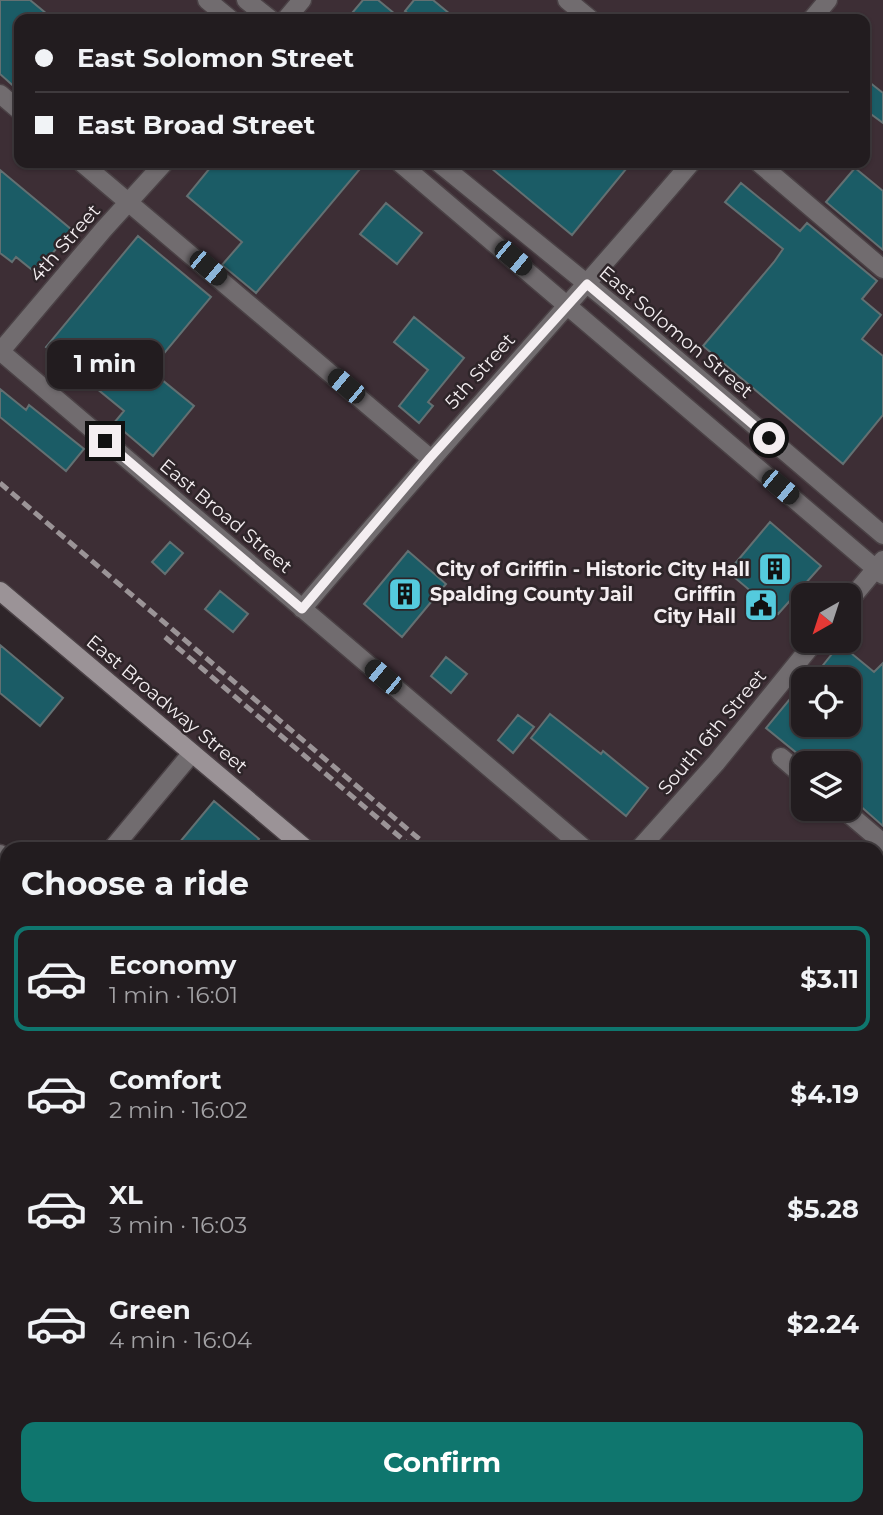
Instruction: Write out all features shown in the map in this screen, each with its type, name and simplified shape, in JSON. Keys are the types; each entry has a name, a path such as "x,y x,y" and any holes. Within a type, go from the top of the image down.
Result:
{"main road":[{"name":"East Broadway Street","path":"0,591 298,842"}],"street":[{"path":"207,0 224,14"},
{"path":"246,0 264,14"},
{"path":"290,14 302,0"},
{"path":"567,0 584,14"},
{"path":"815,14 828,0"},
{"path":"0,94 14,106"},
{"path":"88,168 430,458"},
{"name":"4th Street","path":"0,351 160,168"},
{"path":"406,168 881,568 861,589"},
{"name":"East Solomon Street","path":"445,168 587,284 883,535"},
{"name":"5th Street","path":"302,609 430,458 569,306 687,168"},
{"path":"765,168 883,269"},
{"name":"East Broad Street","path":"0,351 577,842"},
{"name":"South 6th Street","path":"645,842 716,763 805,653"},
{"path":"117,842 192,753"},
{"path":"781,757 791,766"},
{"path":"857,821 882,842"}],"shaded area":[{"path":"0,0 883,0 883,842 298,842 0,589"}],"building":[{"path":"0,0 30,0 47,14 14,14 14,87 0,74"},
{"path":"363,0 378,0 395,14 351,14"},
{"path":"414,0 433,0 450,14 409,14 405,11"},
{"path":"870,83 883,93 883,123 870,113"},
{"path":"210,168 360,169 256,293 222,265 242,242 187,196"},
{"path":"491,168 627,168 572,235"},
{"path":"855,168 883,191 883,250 826,202"},
{"path":"0,170 72,230 36,273 16,257 12,262 0,253"},
{"path":"741,183 800,231 807,223 877,281 862,299 881,315 862,339 883,356 883,415 843,464 703,346 783,249 725,202"},
{"path":"386,203 422,233 397,264 360,234"},
{"path":"138,236 211,297 150,370 194,406 153,456 114,423 124,411 46,347"},
{"path":"414,317 464,358 428,402 433,406 419,423 399,406 428,370 394,342"},
{"path":"0,389 26,410 29,405 84,449 66,471 0,417"},
{"name":"City of Griffin - Historic City Hall","path":"770,522 821,566 806,583 791,583 791,599 778,614 728,572"},
{"path":"170,542 183,553 165,574 152,562"},
{"name":"Spalding County Jail","path":"408,551 446,584 402,637 364,604"},
{"path":"220,591 248,614 233,632 205,609"},
{"path":"0,645 63,698 40,726 0,693"},
{"path":"833,653 851,653 874,672 883,663 883,826 861,807 861,751 794,751 766,728 791,698 791,737 861,737 861,667 822,667"},
{"path":"446,657 467,674 451,693 431,676"},
{"path":"550,714 601,754 603,751 648,788 626,816 531,738"},
{"path":"518,715 534,727 513,753 498,740"},
{"path":"214,801 259,839 257,842 180,842"}],"railway":[{"path":"0,483 423,842"},
{"path":"165,637 406,842"}],"place":[{"name":"City of Griffin - Historic City Hall","path":"775,569"},
{"name":"Spalding County Jail","path":"405,594"},
{"name":"Griffin City Hall","path":"761,605"}],"route":[{"path":"105,441 302,609 430,458 587,284 769,438"}]}
